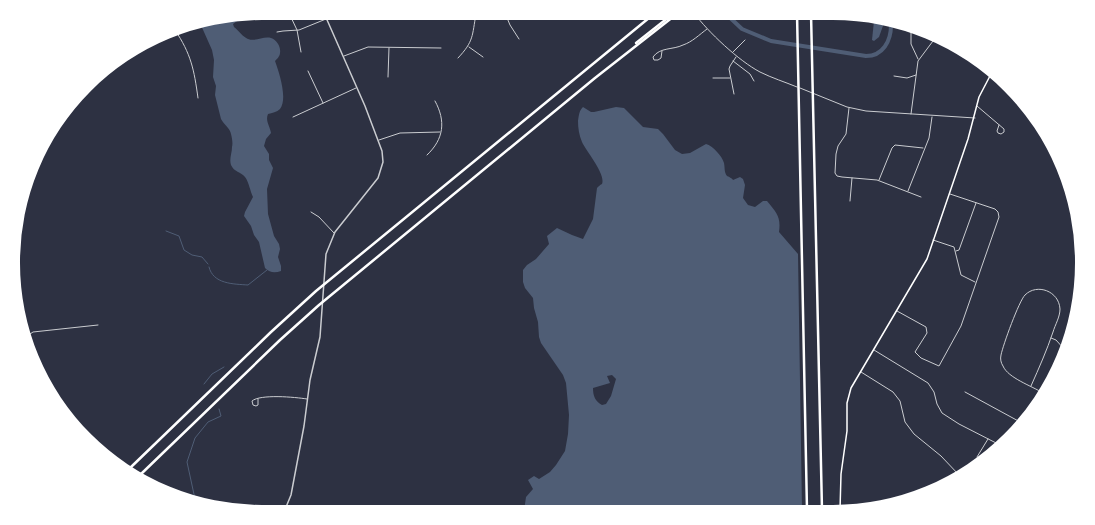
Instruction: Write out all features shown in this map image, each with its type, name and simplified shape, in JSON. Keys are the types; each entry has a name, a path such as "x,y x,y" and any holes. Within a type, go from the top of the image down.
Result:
{"highway":[{"path":"132,466 268,335 332,277 646,20"},
{"path":"142,473 314,308 665,20"},
{"path":"595,78 669,20"},
{"path":"797,20 807,505"},
{"path":"811,20 822,505"}],"main road":[{"path":"840,504 841,474 847,431 847,403 851,388 927,259 975,118 982,90 989,78"}],"street":[{"path":"292,20 297,30 301,52"},
{"path":"277,32 306,28 324,20"},
{"path":"287,505 291,494 304,426 307,399 320,337 326,254 341,223 378,178 382,168 383,157 358,87 326,20"},
{"path":"458,58 473,38 475,20"},
{"path":"508,20 519,39"},
{"path":"700,20 732,52 761,72 849,107 874,112 975,118"},
{"path":"662,51 661,58 654,60 654,55 662,51 685,44 707,28"},
{"path":"911,33 911,44 918,60 911,114"},
{"path":"178,35 189,54 195,76 198,98"},
{"path":"732,52 745,40"},
{"path":"918,60 932,41"},
{"path":"468,46 483,57"},
{"path":"344,56 368,47 441,48"},
{"path":"388,77 389,47"},
{"path":"734,94 729,69 737,56"},
{"path":"733,61 750,74 754,81"},
{"path":"308,71 323,103"},
{"path":"894,76 907,78 916,76"},
{"path":"713,78 731,78"},
{"path":"293,116 358,87"},
{"path":"427,155 437,144 442,127 442,115 435,101"},
{"path":"977,106 1005,130 1001,134 997,132 999,125"},
{"path":"849,107 846,134 838,146 836,154 835,174 837,176 879,181 921,197"},
{"path":"907,192 931,129 932,116"},
{"path":"378,140 400,133 440,132"},
{"path":"879,181 894,146 924,148"},
{"path":"850,202 852,178"},
{"path":"897,311 926,327 927,333 915,352 921,358 939,366 961,326 999,217 999,214 995,209 950,193"},
{"path":"956,251 959,250 976,203"},
{"path":"311,212 316,214 335,233"},
{"path":"934,240 954,247 961,275 976,283"},
{"path":"1031,386 1060,314 1060,308 1056,297 1047,290 1041,289 1030,291 1022,298 1001,356 1001,361 1005,370 1010,375 1039,390"},
{"path":"31,334 33,332 98,325"},
{"path":"1051,338 1061,344"},
{"path":"873,350 928,383 934,392 936,404 942,413 958,424 995,442"},
{"path":"860,371 893,392 900,401 906,422 914,434 941,456 956,472"},
{"path":"965,392 1017,420"},
{"path":"258,399 288,397 307,399"},
{"path":"978,456 988,439"}],"water":[{"path":"236,22 233,24 234,27 246,38 251,40 271,38 277,42 280,48 280,55 275,61 282,85 283,99 279,110 268,114 267,121 271,133 266,139 264,146 269,154 269,160 273,168 267,189 268,214 274,236 279,244 280,249 278,257 281,271 271,272 265,268 259,242 244,216 253,197 248,181 242,174 234,169 230,163 232,144 231,136 229,130 221,119 215,95 216,86 213,77 214,60 212,50 202,28"},
{"path":"874,24 883,26 879,37 874,41 872,40"},
{"path":"583,107 591,112 616,107 624,108 643,127 658,129 675,150 682,154 690,153 706,144 709,145 721,157 727,176 733,180 740,177 743,179 745,185 743,198 748,205 755,207 763,201 767,201 776,212 779,219 779,232 798,254 802,505 525,505 526,497 533,489 528,480 534,476 539,479 550,472 565,451 569,415 566,383 563,375 541,343 533,298 525,288 523,282 523,270 527,265 536,259 549,244 547,236 557,228 583,239 593,219 597,188 602,184 602,180 601,174 580,137 578,129 579,113","holes":["612,375 616,379 611,396 606,404 602,405 595,398 593,388 610,383 607,376"]}],"waterway":[{"path":"732,20 742,29 771,41 866,56 877,53 885,46 888,42 891,27"},
{"path":"166,231 179,236 184,250 192,255 202,257 208,264"},
{"path":"209,267 211,273 219,280 248,285 267,270"},
{"path":"204,384 212,374 224,367"},
{"path":"194,495 187,462 195,438 208,422 221,416 219,409"}]}
